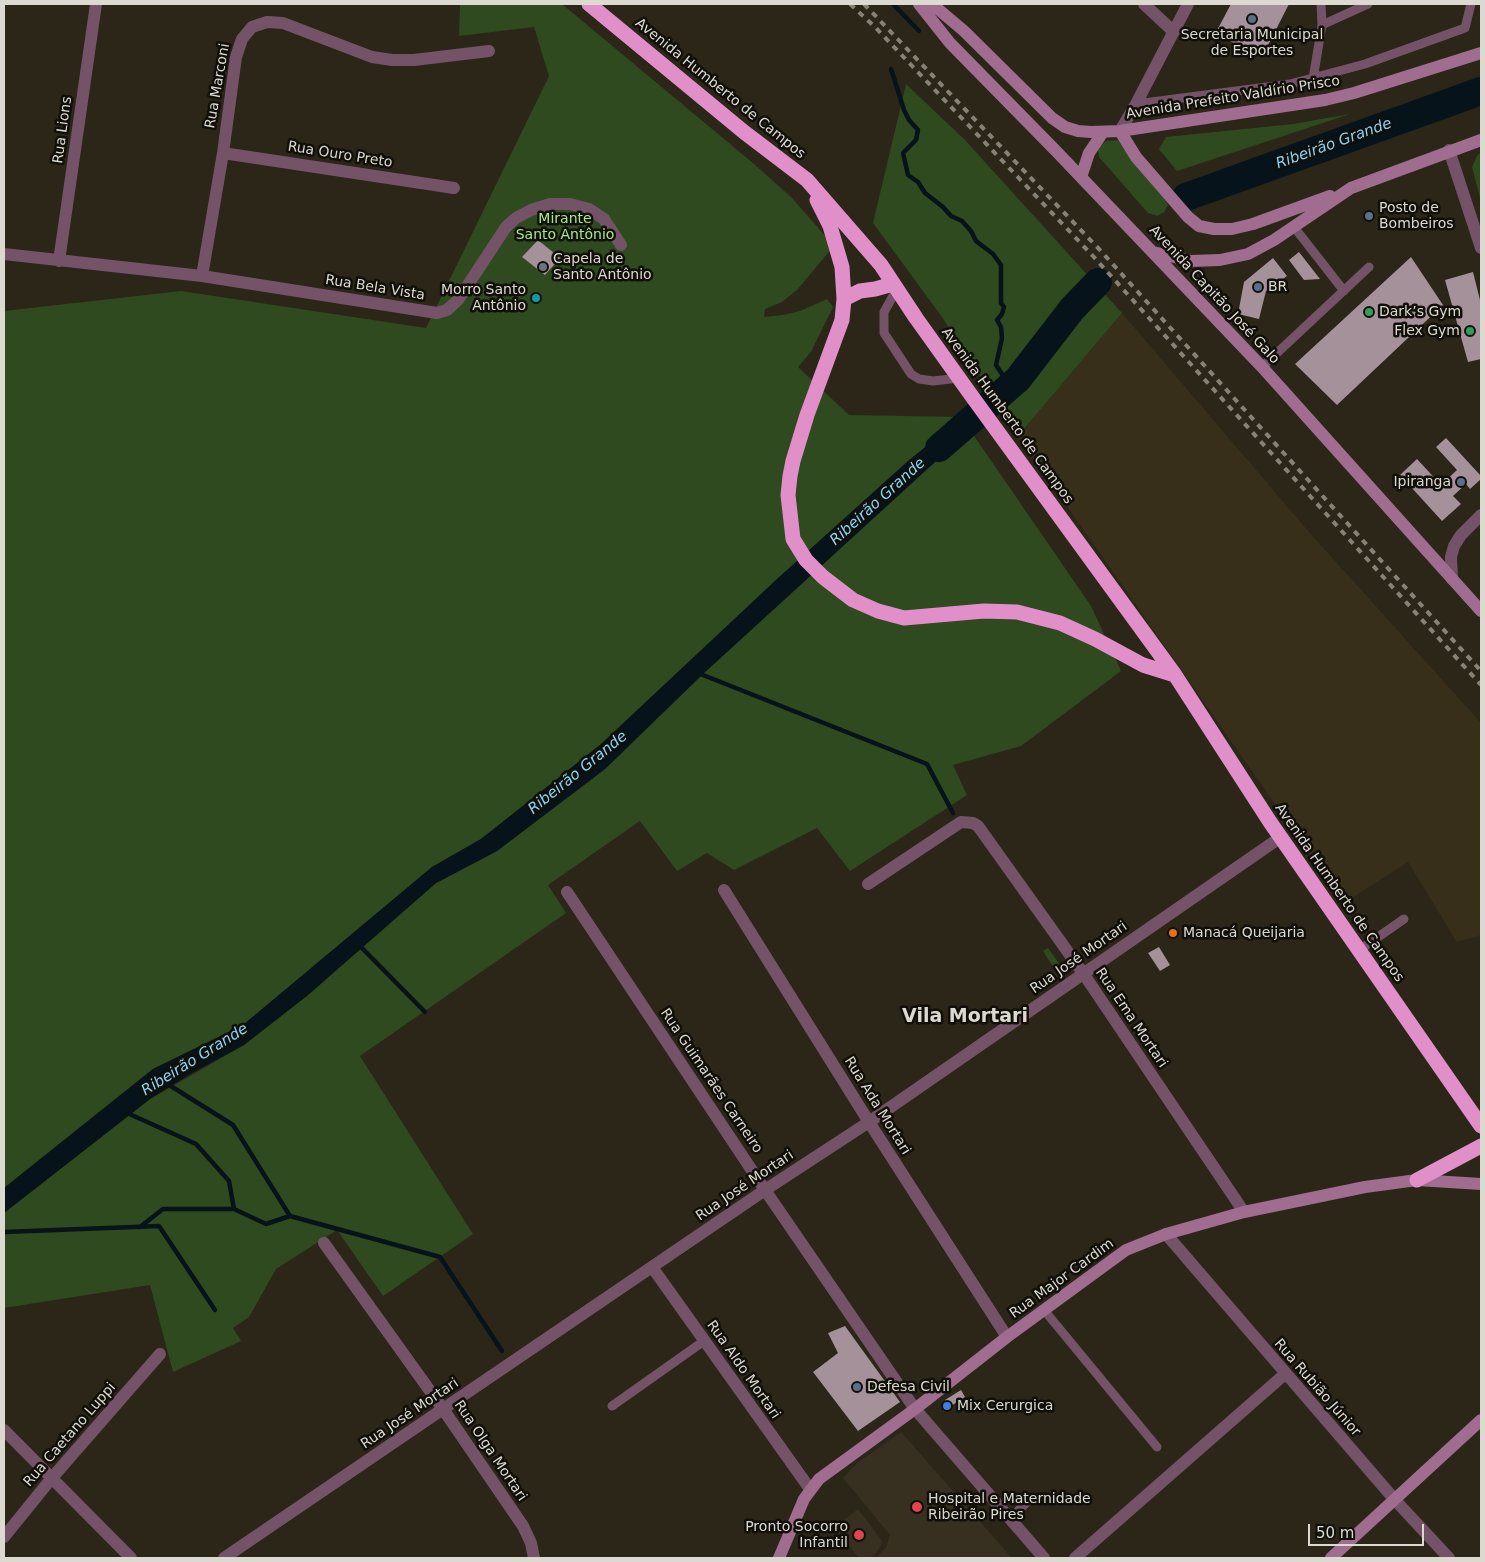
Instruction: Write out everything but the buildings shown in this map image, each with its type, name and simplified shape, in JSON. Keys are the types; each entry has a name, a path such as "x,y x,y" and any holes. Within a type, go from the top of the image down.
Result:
{"highway":[{"name":"Avenida Humberto de Campos","path":"589,4 744,132 807,180 881,265 971,395 1175,675 1281,837 1481,1126"},
{"name":"Avenida Humberto de Campos","path":"807,180 830,226 842,268 844,299 842,320 793,460 788,495 790,516 794,539 806,560 823,577 853,600 878,612 904,618 984,611 1017,612 1060,623 1110,646 1144,665 1175,675"},
{"path":"844,299 860,290 895,286"},
{"path":"1417,1180 1481,1146"}],"main road":[{"name":"Avenida Capitão José Galo","path":"919,4 950,43 1262,367 1481,611"},
{"path":"932,4 964,31 1052,118 1065,127 1078,131 1103,132"},
{"name":"Avenida Prefeito Valdírio Prisco","path":"1103,132 1325,100 1354,93 1481,53"},
{"path":"1136,157 1141,128"},
{"path":"1120,131 1136,157 1199,226 1232,229 1275,218 1449,150 1481,140"},
{"path":"1081,177 1089,153 1103,132"},
{"path":"1153,252 1190,261 1220,260 1248,254 1294,227 1351,188"},
{"name":"Rua Major Cardim","path":"779,1558 810,1490 826,1473 915,1409 1007,1337 1126,1250 1166,1234 1244,1212 1364,1187 1417,1180 1481,1184"},
{"path":"1331,1558 1481,1420"}],"street":[{"name":"Rua Lions","path":"59,261 96,4"},
{"path":"1144,4 1174,32"},
{"path":"1120,131 1188,4"},
{"name":"Rua Marconi","path":"202,276 236,57 242,39 252,27 267,22 283,24 372,57 392,60 414,60 489,51"},
{"path":"1449,150 1481,248"},
{"name":"Rua Ouro Preto","path":"222,153 454,188"},
{"name":"Rua Bela Vista","path":"4,254 202,276 437,312 447,310 458,300 506,227 516,218 531,210 550,204 570,204 589,209 604,219 621,245"},
{"path":"1452,579 1451,557 1454,546 1461,535 1481,516"},
{"name":"Rua Ema Mortari","path":"868,884 961,822 973,822 978,826 1083,973 1244,1212"},
{"name":"Rua José Mortari","path":"224,1558 765,1190 869,1122 1281,837"},
{"name":"Rua Ada Mortari","path":"724,890 869,1122 1007,1337"},
{"name":"Rua Guimarães Carneiro","path":"567,892 765,1190 915,1409 1044,1558"},
{"name":"Rua Rubião Júnior","path":"1166,1234 1285,1374 1449,1558"},
{"name":"Rua Olga Mortari","path":"324,1243 443,1409 523,1526 531,1543 534,1558"},
{"name":"Rua Aldo Mortari","path":"652,1268 810,1490"},
{"name":"Rua Caetano Luppi","path":"4,1537 160,1354"},
{"path":"1075,1558 1285,1374"},
{"path":"4,1430 131,1558"}],"lane":[{"path":"1313,79 1322,24 1321,4"},
{"path":"1322,24 1368,4"},
{"path":"1136,104 1290,84 1365,64 1464,28 1471,4"},
{"path":"1294,227 1344,290"},
{"path":"1262,367 1369,267"},
{"path":"895,286 884,312 884,333 911,374 920,379 933,381 959,378"},
{"path":"1358,950 1404,919"},
{"path":"1044,1310 1157,1447"},
{"path":"612,1406 704,1341"},
{"path":"1010,1519 1030,1500"}],"shaded area":[{"path":"1122,313 1309,532 1481,723 1481,935 1457,942 1408,862 1344,903 1018,436"},
{"name":"Hospital e Maternidade Ribeirão Pires","path":"901,1432 1012,1558 876,1558 886,1547 890,1535 843,1478 857,1463"},
{"name":"Pronto Socorro Infantil","path":"858,1509 883,1542 873,1558 859,1558 834,1528"}],"green space":[{"name":"Mirante Santo Antônio","path":"460,4 562,4 753,163 792,198 834,246 797,290 782,302 765,309 764,317 800,311 827,299 833,307 811,352 798,367 849,415 962,417 907,462 776,580 600,745 481,839 432,867 243,1025 153,1069 4,1188 4,311 181,291 426,328 549,76 534,27 459,36"},
{"path":"906,84 965,140 1122,313 1018,436 942,317 873,223"},
{"path":"1350,114 1177,171 1159,149 1166,137 1293,124"},
{"path":"1118,140 1163,196 1168,205 1164,212 1157,216 1148,213 1099,157 1097,148 1106,141"},
{"path":"1481,152 1481,202 1472,167"},
{"path":"970,430 1091,606 1121,671 1021,746 953,765 967,795 850,871 817,828 734,870 707,853 677,871 640,821 548,885 566,913 360,1056 473,1234 383,1296 337,1230 276,1269 249,1317 233,1328 241,1341 173,1372 150,1285 4,1308 4,1213 150,1099 244,1045 308,995 436,883 497,851 605,769 704,673"},
{"path":"1048,948 1060,965 1055,970 1043,951"}],"water":[{"path":"962,417 970,430 704,673 605,769 497,851 436,883 308,995 244,1045 192,1073 150,1099 4,1213 4,1188 153,1069 243,1025 432,867 481,839 600,745 776,580 907,462"}],"waterway":[{"path":"893,4 919,31"},
{"path":"891,69 904,110 909,120 918,130 916,140 903,153 908,175 918,182 925,193 951,216 962,221 971,231 976,241 993,254 1001,265 1001,303 1004,307 1002,314 997,320 1001,327 1002,338 996,365 1002,374 1004,382 1001,393"},
{"name":"Ribeirão Grande","path":"1186,197 1481,91"},
{"name":"Ribeirão Grande","path":"939,448 1018,379 1072,309 1098,282"},
{"path":"698,673 927,764 953,813"},
{"path":"359,945 425,1012"},
{"path":"166,1083 233,1125 290,1216"},
{"path":"125,1112 196,1144 229,1181 234,1209"},
{"path":"140,1227 163,1209 234,1209 266,1224 290,1216 440,1257 502,1351"},
{"path":"4,1232 159,1226 215,1310"}],"railway":[{"path":"850,4 875,27 1092,255 1481,685"},
{"path":"864,4 1099,249 1481,671"}],"place":[{"name":"Secretaria Municipal de Esportes","path":"1252,19"},
{"name":"Posto de Bombeiros","path":"1369,216"},
{"name":"Capela de Santo Antônio","path":"543,267"},
{"name":"BR","path":"1258,287"},
{"name":"Morro Santo Antônio","path":"536,298"},
{"name":"Dark’s Gym","path":"1369,312"},
{"name":"Flex Gym","path":"1470,331"},
{"name":"Ipiranga","path":"1461,482"},
{"name":"Manacá Queijaria","path":"1173,933"},
{"name":"Defesa Civil","path":"857,1387"},
{"name":"Mix Cerurgica","path":"947,1406"},
{"name":"Hospital e Maternidade Ribeirão Pires","path":"917,1507"},
{"name":"Pronto Socorro Infantil","path":"859,1535"}],"district":[{"name":"Vila Mortari","path":"965,1017"}]}
